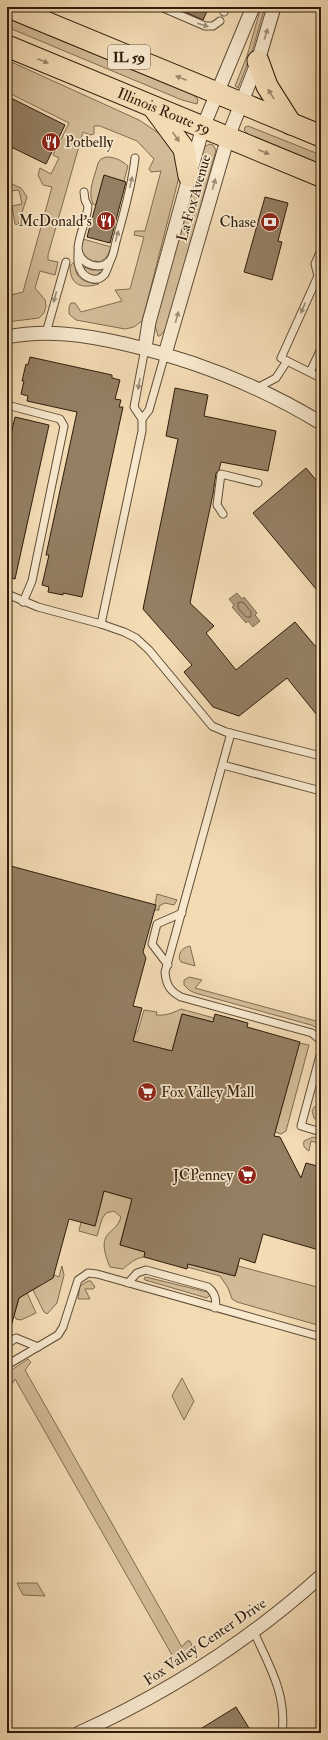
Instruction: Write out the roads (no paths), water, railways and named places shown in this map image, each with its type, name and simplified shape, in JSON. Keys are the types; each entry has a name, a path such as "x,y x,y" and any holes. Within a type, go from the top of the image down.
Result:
{"main road":[{"name":"IL 59","path":"9,7 321,136"},
{"name":"Illinois Route 59","path":"7,46 321,176"},
{"path":"258,61 266,86 291,124"},
{"path":"153,106 184,149 189,176"}],"street":[{"name":"La Fox Avenue","path":"165,354 228,137 240,102 258,61 274,7"},
{"name":"La Fox Avenue","path":"145,348 149,322 203,127 251,9"},
{"path":"7,337 46,333 98,338 145,348 220,372 257,388 321,423"},
{"name":"Fox Valley Center Drive","path":"79,1733 113,1718 173,1685 254,1632 321,1576"}],"lane":[{"path":"161,7 208,27 213,26 220,21"},
{"path":"84,192 88,209 78,247 78,264 84,275 90,279 98,280 105,274 111,259 133,177 135,158"},
{"path":"78,247 79,255 85,262 92,266 102,266 111,259"},
{"path":"321,250 315,264 320,276 281,358 321,378"},
{"path":"46,333 66,262"},
{"path":"101,624 140,444 142,419 134,407 145,348"},
{"path":"310,372 321,349"},
{"path":"142,419 149,410 165,354"},
{"path":"257,388 276,378 287,361"},
{"path":"7,406 60,419 64,426 32,581 23,602"},
{"path":"222,514 217,506 222,474 258,483"},
{"path":"7,594 23,602 101,624 136,638 149,650 212,726 231,733 321,756"},
{"path":"231,733 165,972 168,987 181,997 312,1033 321,1041"},
{"path":"223,765 321,791"},
{"path":"168,964 152,944 157,924 182,912"},
{"path":"321,1052 301,1126 321,1132"},
{"path":"128,1283 137,1273 146,1270 208,1287 212,1290 217,1301 215,1308"},
{"path":"7,1365 58,1335 63,1327 78,1280 88,1273 321,1337"},
{"path":"7,1344 16,1338 38,1347"},
{"path":"254,1632 276,1681 282,1701 282,1733"}],"water":[{"path":"237,593 242,599 244,597 257,613 255,615 260,621 253,627 248,621 246,623 232,607 234,605 229,599"}],"place":[{"name":"Potbelly","path":"51,142"},
{"name":"McDonald's","path":"106,221"},
{"name":"Chase","path":"270,222"},
{"name":"Fox Valley Mall","path":"147,1092"},
{"name":"JCPenney","path":"247,1175"}]}
